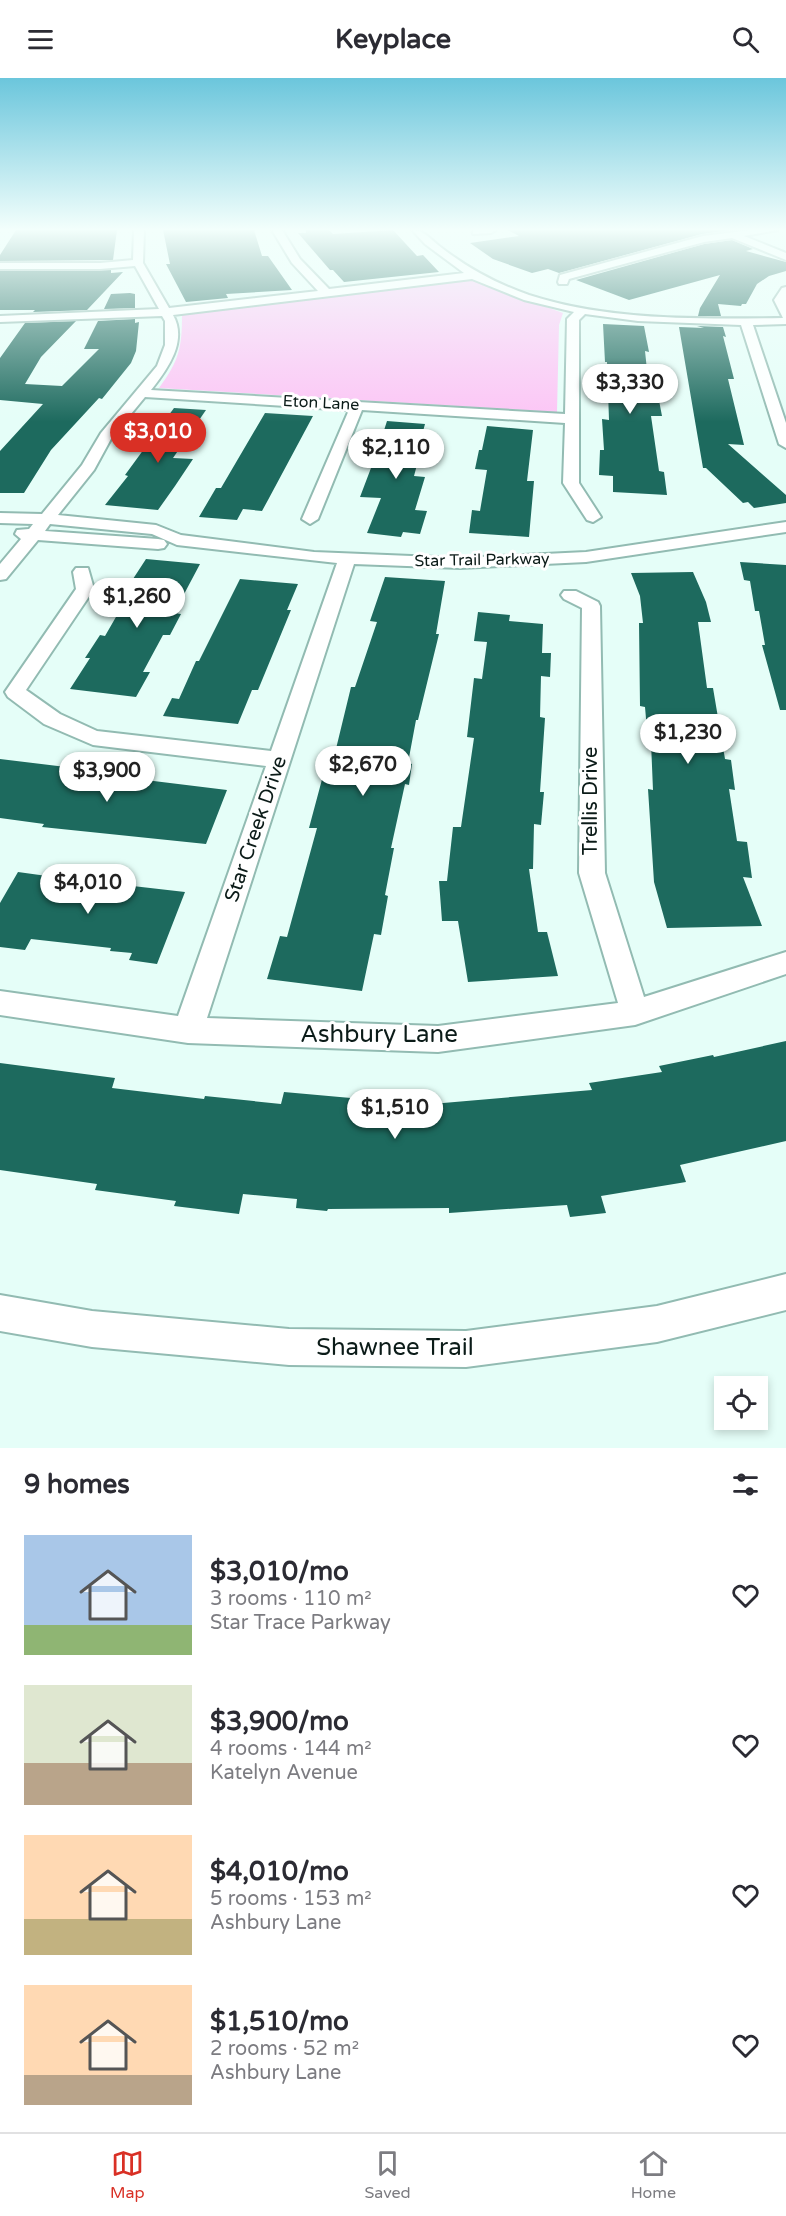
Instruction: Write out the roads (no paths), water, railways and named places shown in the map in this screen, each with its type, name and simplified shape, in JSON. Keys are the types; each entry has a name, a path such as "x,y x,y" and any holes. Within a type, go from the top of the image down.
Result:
{"street":[{"path":"0,575 89,467 106,436 163,367 171,345 171,321 157,294"},
{"path":"0,319 168,312 318,294"},
{"path":"519,294 583,310 665,319 746,323 786,321"},
{"path":"784,294 780,300 786,315"},
{"path":"583,310 573,319 571,483 593,517"},
{"path":"746,323 786,444"},
{"name":"Eton Lane","path":"143,393 570,419"},
{"path":"310,519 357,406"},
{"name":"Star Trail Parkway","path":"0,518 46,519 156,530 177,540"},
{"name":"Star Trail Parkway","path":"0,532 155,544 177,540 347,559 460,563 556,560 786,527"},
{"name":"Star Creek Drive","path":"188,1030 347,559"},
{"path":"82,572 86,589 15,692 52,719 93,738 279,760"},
{"name":"Trellis Drive","path":"570,595 591,606 592,873 635,1013"},
{"name":"Ashbury Lane","path":"0,1003 188,1030 438,1039 635,1013 786,963"},
{"name":"Shawnee Trail","path":"0,1313 92,1329 289,1347 466,1349 657,1324 786,1292"}]}
